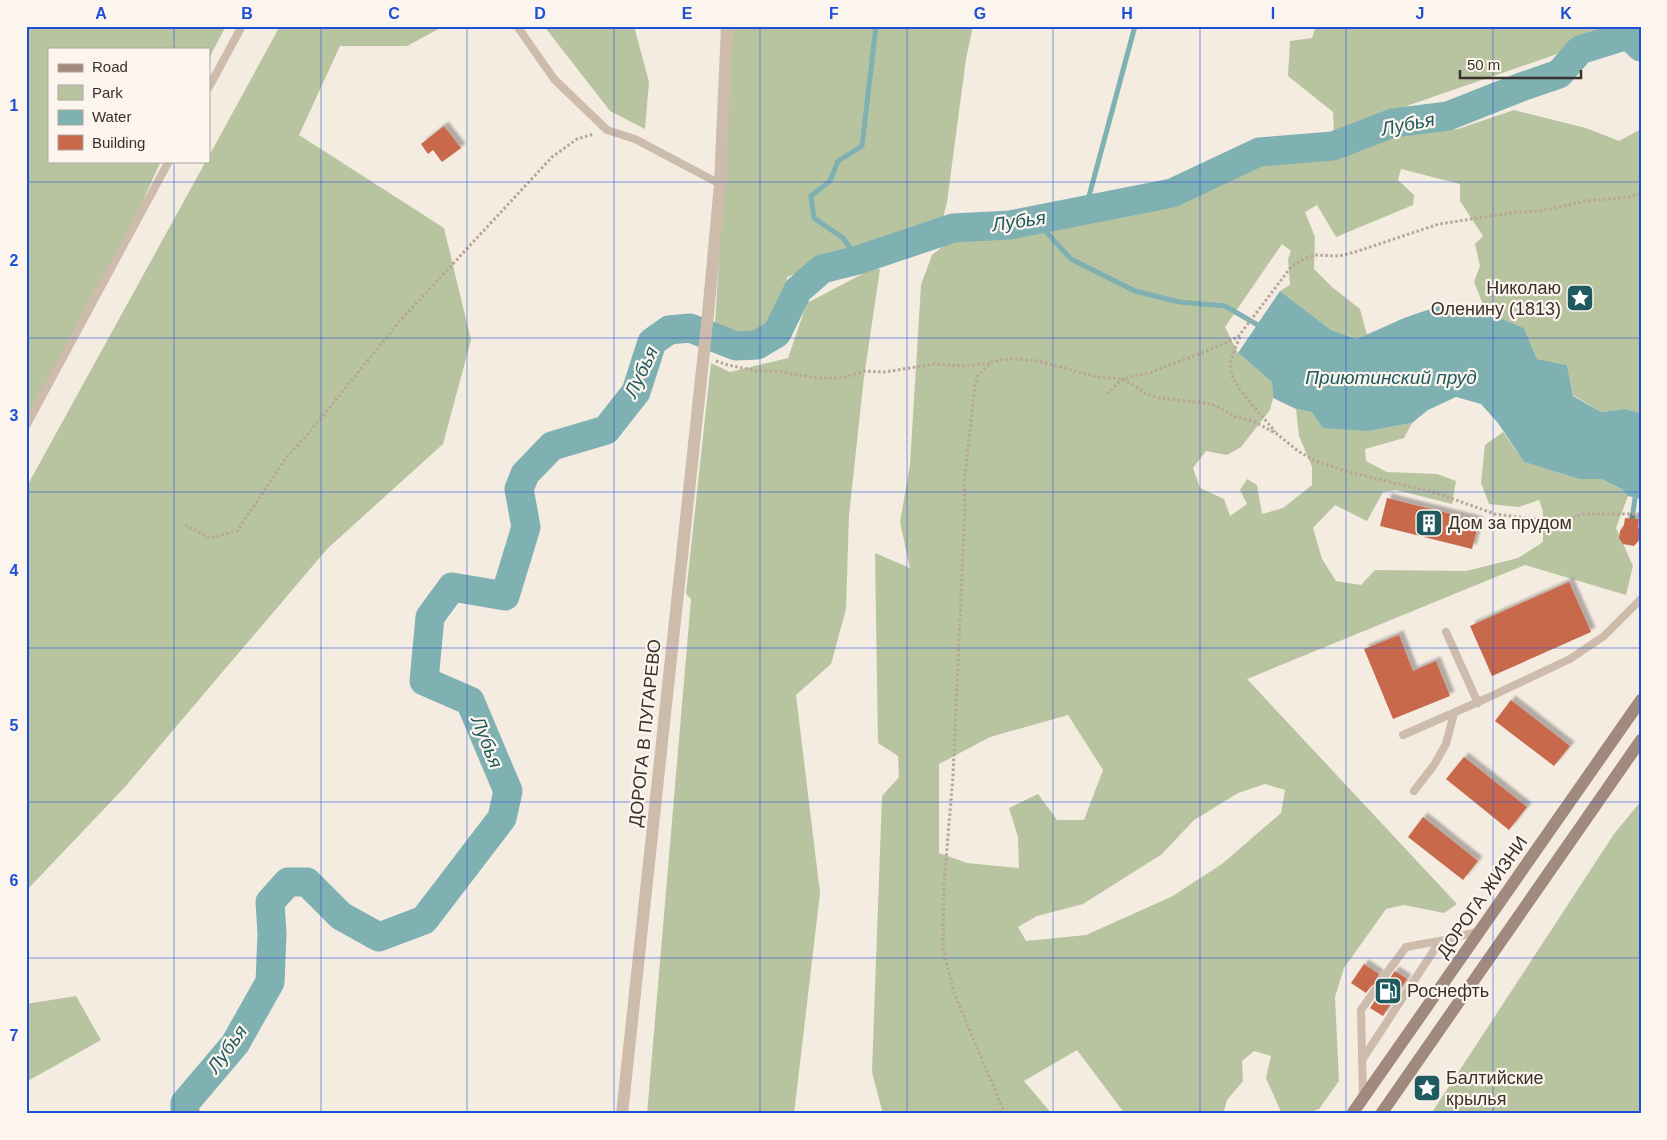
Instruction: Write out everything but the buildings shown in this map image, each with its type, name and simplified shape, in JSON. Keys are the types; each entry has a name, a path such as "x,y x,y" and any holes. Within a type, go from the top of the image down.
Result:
{"main road":[{"name":"ДОРОГА ЖИЗНИ","path":"1352,1114 1641,700"},
{"path":"1381,1114 1641,740"}],"street":[{"name":"ДОРОГА В ПУГАРЕВО","path":"622,1114 708,314 720,184 727,26"}],"lane":[{"path":"210,85 242,26"},
{"path":"517,26 554,79 606,130 635,139 720,184"},
{"path":"26,426 168,162"},
{"path":"1403,735 1478,703 1570,659 1604,636 1641,599"},
{"path":"1446,632 1478,703"},
{"path":"1414,791 1434,765 1446,744 1454,713"},
{"path":"1380,982 1406,947 1479,931"},
{"path":"1362,1060 1440,941"},
{"path":"1363,1098 1361,1010 1375,990"}],"path":[{"path":"185,525 210,538 237,531 286,458 308,434 398,322 552,157 577,139 606,130"},
{"path":"1277,434 1243,392 1231,371 1234,350 1241,334 1291,267 1315,255 1339,256 1355,252 1439,224 1517,212 1540,211 1586,201 1641,194"},
{"path":"703,356 728,365 817,378 842,378 865,371 885,372 934,364 965,366 1016,359 1038,361 1097,377 1122,379 1152,372 1226,343 1241,334"},
{"path":"992,362 978,375 975,385 964,484 965,506 953,766 944,884 943,949 954,993 1005,1114"},
{"path":"1107,394 1122,379"},
{"path":"1122,379 1136,386 1144,393 1160,398 1206,403 1217,406 1233,416 1253,421 1277,434 1315,462 1436,492 1495,514 1557,522 1584,514 1641,514"}],"green space":[{"path":"26,26 226,26 210,56 210,48 48,48 48,162 161,162 135,218 26,424"},
{"path":"280,26 444,26 407,46 340,46 299,135 444,228 471,340 443,444 327,549 124,788 26,891 26,488 205,162 210,162 210,154"},
{"path":"544,26 634,26 649,82 645,129 610,111"},
{"path":"733,26 973,26 966,59 947,202 941,226 878,242 840,255 787,277 783,308 776,315 768,332 743,340 715,324"},
{"path":"1316,26 1610,26 1560,53 1334,131 1333,112 1288,76 1290,41 1312,38"},
{"path":"1514,110 1586,128 1619,141 1641,129 1641,262 1639,265 1641,269 1641,413 1624,409 1601,412 1573,395 1567,365 1537,359 1524,328 1486,312 1474,282 1480,266 1475,244 1483,236 1460,201 1460,184 1401,169 1398,180 1414,195 1413,205 1336,237 1317,205 1305,212 1315,237 1314,269 1332,287 1360,309 1367,335 1358,339 1331,330 1280,291 1290,285 1288,259 1291,251 1282,244 1225,327 1238,353 1272,382 1273,398 1270,410 1241,447 1227,455 1206,451 1193,468 1200,488 1224,499 1230,516 1247,504 1240,490 1247,479 1257,485 1262,514 1283,508 1312,485 1312,467 1299,436 1296,409 1312,412 1368,431 1412,423 1404,438 1365,449 1366,461 1387,472 1437,474 1456,481 1452,504 1396,490 1383,492 1367,521 1335,505 1313,528 1322,559 1336,581 1361,585 1375,570 1466,571 1518,558 1543,542 1543,511 1539,500 1519,507 1489,504 1481,483 1485,445 1503,432 1524,462 1579,479 1601,479 1622,489 1628,496 1616,528 1633,566 1626,595 1525,565 1247,679 1457,904 1444,913 1404,905 1386,909 1344,968 1335,997 1339,1081 1319,1109 1304,1114 1281,1112 1266,1078 1271,1056 1254,1051 1242,1061 1243,1081 1227,1100 1223,1114 1125,1114 1077,1050 1024,1081 1052,1114 883,1114 872,1072 882,796 899,777 898,756 878,743 875,553 910,568 900,522 910,465 921,285 932,255 951,240 1087,221 1172,203 1258,166 1334,156 1392,137 1458,129","holes":["1068,715 1103,770 1084,820 1057,820 1038,794 1009,808 1018,837 1019,868 967,863 939,853 939,764 990,737","1265,784 1285,790 1281,813 1222,864 1171,897 1086,935 1026,941 1018,927 1037,916 1083,904 1162,854 1194,820 1238,793"]},
{"path":"872,269 880,269 864,377 849,515 846,609 831,664 796,695 820,893 794,1114 647,1114 691,599 686,594 711,363 730,372 788,358 807,303"},
{"path":"1641,801 1641,1114 1431,1114 1614,834"},
{"path":"76,996 101,1040 26,1082 26,1004"}],"water":[{"name":"Приютинский пруд","path":"1280,291 1331,330 1357,339 1404,318 1445,304 1486,312 1524,328 1537,359 1567,365 1573,396 1601,412 1624,409 1641,413 1641,499 1628,496 1622,489 1601,479 1579,479 1524,462 1498,423 1481,404 1456,397 1428,410 1412,423 1368,431 1323,428 1312,412 1296,409 1273,398 1272,382 1238,353"}],"waterway":[{"path":"858,260 843,238 814,218 811,196 830,181 838,161 862,146 876,26"},
{"path":"1085,211 1135,26"},
{"name":"Лубья","path":"185,1114 185,1103 235,1044 270,982 272,934 270,902 288,882 307,882 341,916 379,937 424,920 502,818 508,791 470,701 424,681 430,617 452,587 505,596 526,527 519,489 525,474 552,446 606,430 636,392 652,342 669,330 690,328 736,346 757,345 777,333 798,290 822,269 858,260 953,228 1010,225 1172,193 1259,152 1333,146 1393,123 1448,116 1559,74 1580,50 1628,35 1641,47"},
{"path":"1036,221 1071,259 1135,291 1179,302 1225,306 1263,328"},
{"path":"1632,519 1635,498"}],"place":[{"name":"Николаю Оленину (1813)","path":"1580,298"},
{"name":"Дом за прудом","path":"1429,523"},
{"name":"Роснефть","path":"1388,991"},
{"name":"Балтийские крылья","path":"1427,1088"}]}
